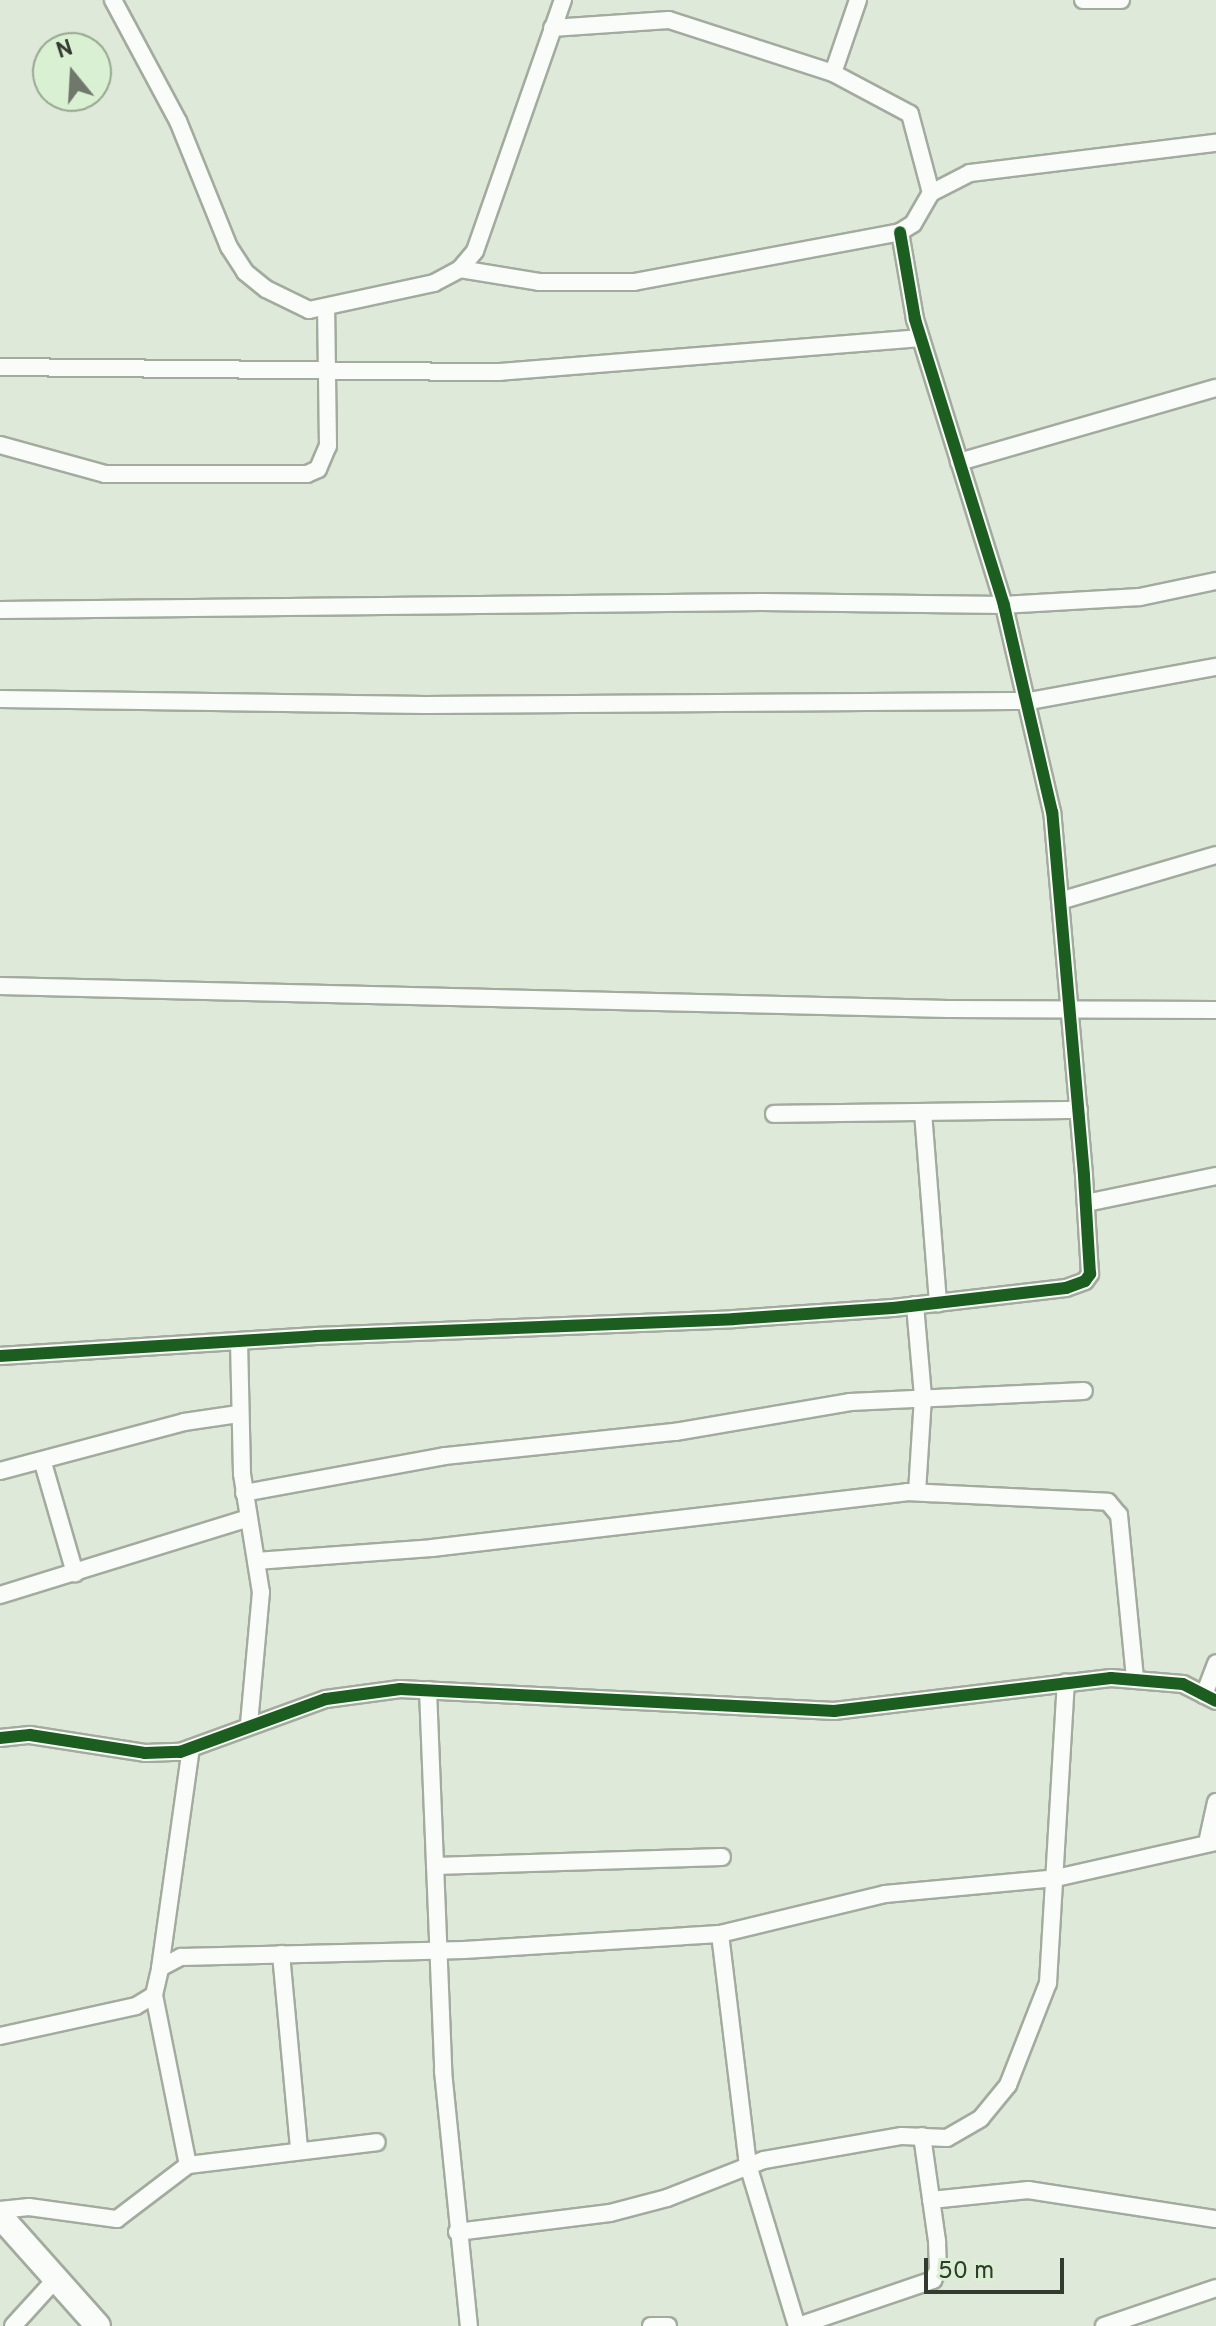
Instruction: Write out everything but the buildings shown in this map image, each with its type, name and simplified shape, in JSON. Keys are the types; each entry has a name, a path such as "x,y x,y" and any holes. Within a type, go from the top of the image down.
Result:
{"street":[{"path":"113,0 178,121 229,247 245,272 290,304 309,310 434,283 460,269 475,251 563,0"},
{"path":"1083,0 1121,0"},
{"path":"833,73 855,3"},
{"path":"552,28 669,20 833,73 910,114 931,193"},
{"path":"460,269 539,282 634,282 900,232 913,224 931,193 970,173 1216,143"},
{"path":"0,1356 239,1341 577,1328 915,1305 1078,1286 1090,1274 1063,900 1030,701 1004,605 920,338 900,232"},
{"path":"0,445 105,474 307,474 318,469 328,446 326,307"},
{"path":"0,367 328,374 499,372 920,338"},
{"path":"959,462 1216,388"},
{"path":"0,610 762,602 1004,605 1140,597 1216,581"},
{"path":"0,699 425,705 1030,701 1216,667"},
{"path":"1063,900 1126,886 1216,855"},
{"path":"0,986 948,1009 1072,1007 1216,1010"},
{"path":"774,1114 1079,1110"},
{"path":"923,1112 938,1303"},
{"path":"1086,1203 1216,1176"},
{"path":"915,1305 923,1397 917,1492"},
{"path":"239,1341 238,1414 244,1493 261,1592 249,1725"},
{"path":"244,1493 445,1456 675,1432 850,1402 1084,1391"},
{"path":"0,1471 43,1463 150,1430 238,1414"},
{"path":"43,1463 75,1573"},
{"path":"256,1561 432,1548 917,1492 1086,1500 1117,1507 1135,1678"},
{"path":"0,1595 248,1518"},
{"path":"0,1738 30,1735 145,1753 191,1748 249,1725 363,1691 428,1690 834,1711 1066,1683 1135,1678 1183,1684 1210,1698 1216,1663"},
{"path":"457,2232 610,2213 667,2198 748,2165 922,2136 947,2138 981,2118 1008,2085 1048,1983 1066,1683"},
{"path":"428,1690 439,1950 457,2232 469,2326"},
{"path":"188,2165 154,1995 191,1748"},
{"path":"160,1968 181,1957 439,1950 720,1934 885,1894 1056,1878 1212,1842 1216,1802"},
{"path":"435,1866 722,1857"},
{"path":"720,1934 748,2165 798,2326 933,2280 938,2270 922,2136"},
{"path":"281,1954 299,2149"},
{"path":"0,2036 136,2006 154,1995"},
{"path":"98,2326 54,2281 0,2213 29,2207 117,2219 188,2165 299,2149 377,2142"},
{"path":"931,2200 1028,2190 1216,2219"},
{"path":"13,2326 54,2281"},
{"path":"1104,2326 1216,2288"},
{"path":"651,2326 668,2326"}],"cycle path":[{"path":"0,1356 316,1336 734,1319 893,1308 1066,1288 1085,1281 1090,1274 1084,1175 1052,812 1004,605 915,319 900,232"},
{"path":"0,1738 30,1735 145,1753 180,1752 326,1699 400,1689 834,1711 1111,1678 1183,1684 1216,1701"}]}
